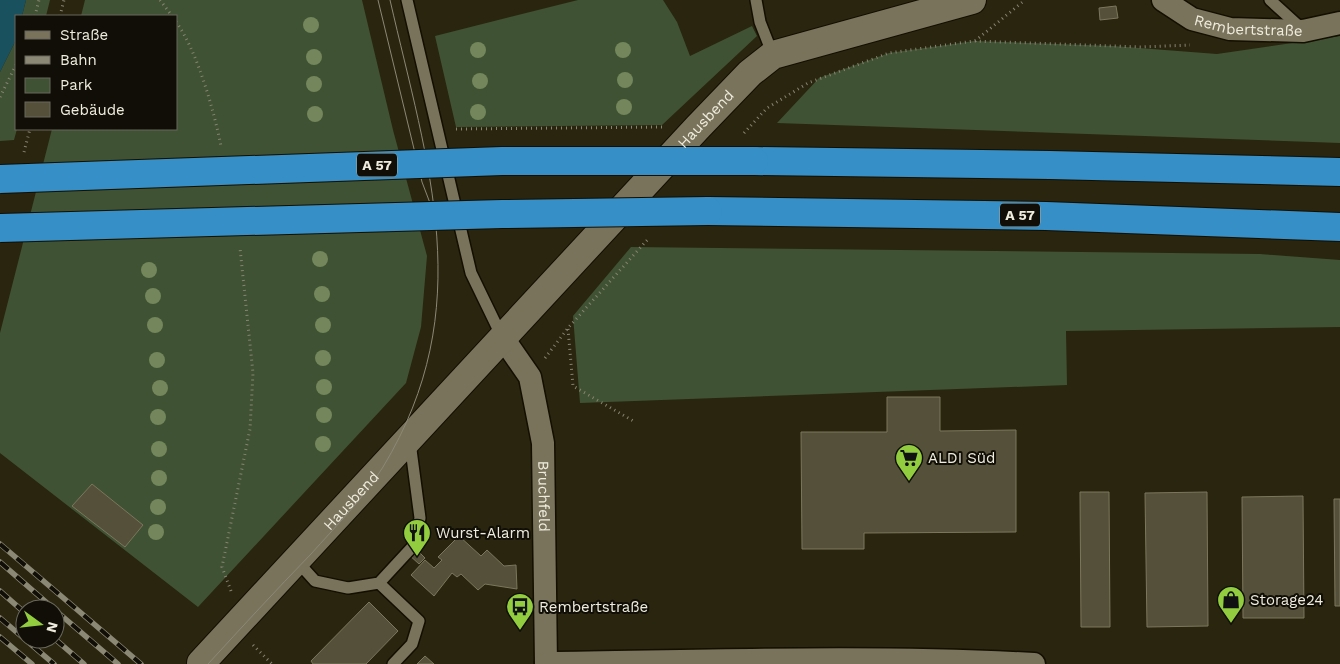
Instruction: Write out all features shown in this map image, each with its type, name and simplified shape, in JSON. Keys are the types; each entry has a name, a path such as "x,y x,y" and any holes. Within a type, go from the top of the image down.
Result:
{"highway":[{"name":"A 57","path":"0,179 502,160 754,161 1340,172"},
{"name":"A 57","path":"0,228 502,214 708,211 1046,216 1335,226"}],"main road":[{"name":"Hausbend","path":"201,663 750,73 773,55 972,0"}],"street":[{"name":"Rembertstraße","path":"1163,0 1192,19 1230,29 1303,31 1340,23"},
{"name":"Bruchfeld","path":"503,338 530,377 543,443 546,664 900,662 1034,664"}],"lane":[{"path":"407,0 471,273 503,338"},
{"path":"756,0 760,22 773,55"},
{"path":"1270,0 1303,31"},
{"path":"297,561 316,580 348,588 379,583 414,544 420,518 410,439"},
{"path":"379,583 419,621 412,644 394,664"}],"path":[{"path":"35,15 39,0"},
{"path":"60,15 64,0"},
{"path":"160,0 171,15"},
{"path":"1025,0 974,42 1141,47 1200,45"},
{"path":"178,26 197,66 214,114 222,150"},
{"path":"0,98 15,66"},
{"path":"437,129 698,127"},
{"path":"239,241 245,278 253,373 250,429 222,567 242,619"},
{"path":"568,328 573,386 634,422"}],"green space":[{"path":"26,0 50,0 46,15 22,15"},
{"path":"85,0 362,0 393,130 427,256 421,327 406,383 198,607 0,453 0,333 52,130 178,130 178,15 81,15"},
{"path":"578,0 663,0 677,22 690,56 752,26 757,36 662,125 456,127 435,36"},
{"path":"1340,36 1340,143 777,123 819,78 889,53 974,41 1113,46 1217,54"},
{"path":"15,42 15,130 17,130 14,140 0,141 0,72"},
{"path":"631,247 1260,254 1340,260 1340,327 1066,331 1067,385 580,403 573,316"}],"water":[{"path":"0,0 26,0 22,15 15,15 15,42 0,72"}],"building":[{"path":"1116,6 1118,18 1100,20 1099,8"},
{"name":"ALDI Süd","path":"887,397 940,397 940,431 1016,430 1016,532 864,533 864,549 802,549 801,432 887,432"},
{"path":"92,484 143,525 125,547 72,506"},
{"path":"1080,492 1109,492 1110,627 1081,627"},
{"path":"1207,492 1208,626 1147,627 1145,493"},
{"path":"1303,496 1304,618 1243,618 1242,497"},
{"path":"1334,499 1340,499 1340,606 1335,606"},
{"path":"459,536 481,556 487,550 504,566 516,565 517,589 485,584 478,590 461,574 457,577 452,573 434,596 411,575 425,560 434,568 442,560 438,557"},
{"path":"414,547 425,558 419,564 408,554"},
{"path":"369,602 398,631 366,664 313,664 311,661"},
{"path":"425,656 434,664 417,664"}],"tram line":[{"path":"378,0 422,182 430,203"},
{"path":"208,664 339,523 375,479 383,467 412,408 430,350 437,293 437,236 430,179 390,0"}],"railway":[{"path":"0,544 141,664"},
{"path":"0,562 43,599"},
{"path":"0,591 15,604"},
{"path":"0,618 54,664"},
{"path":"65,619 118,664"},
{"path":"0,637 32,664"},
{"path":"65,648 84,664"}],"place":[{"name":"ALDI Süd","path":"909,482"},
{"name":"Wurst-Alarm","path":"417,557"},
{"name":"Storage24","path":"1231,624"},
{"name":"Rembertstraße","path":"520,631"}]}
